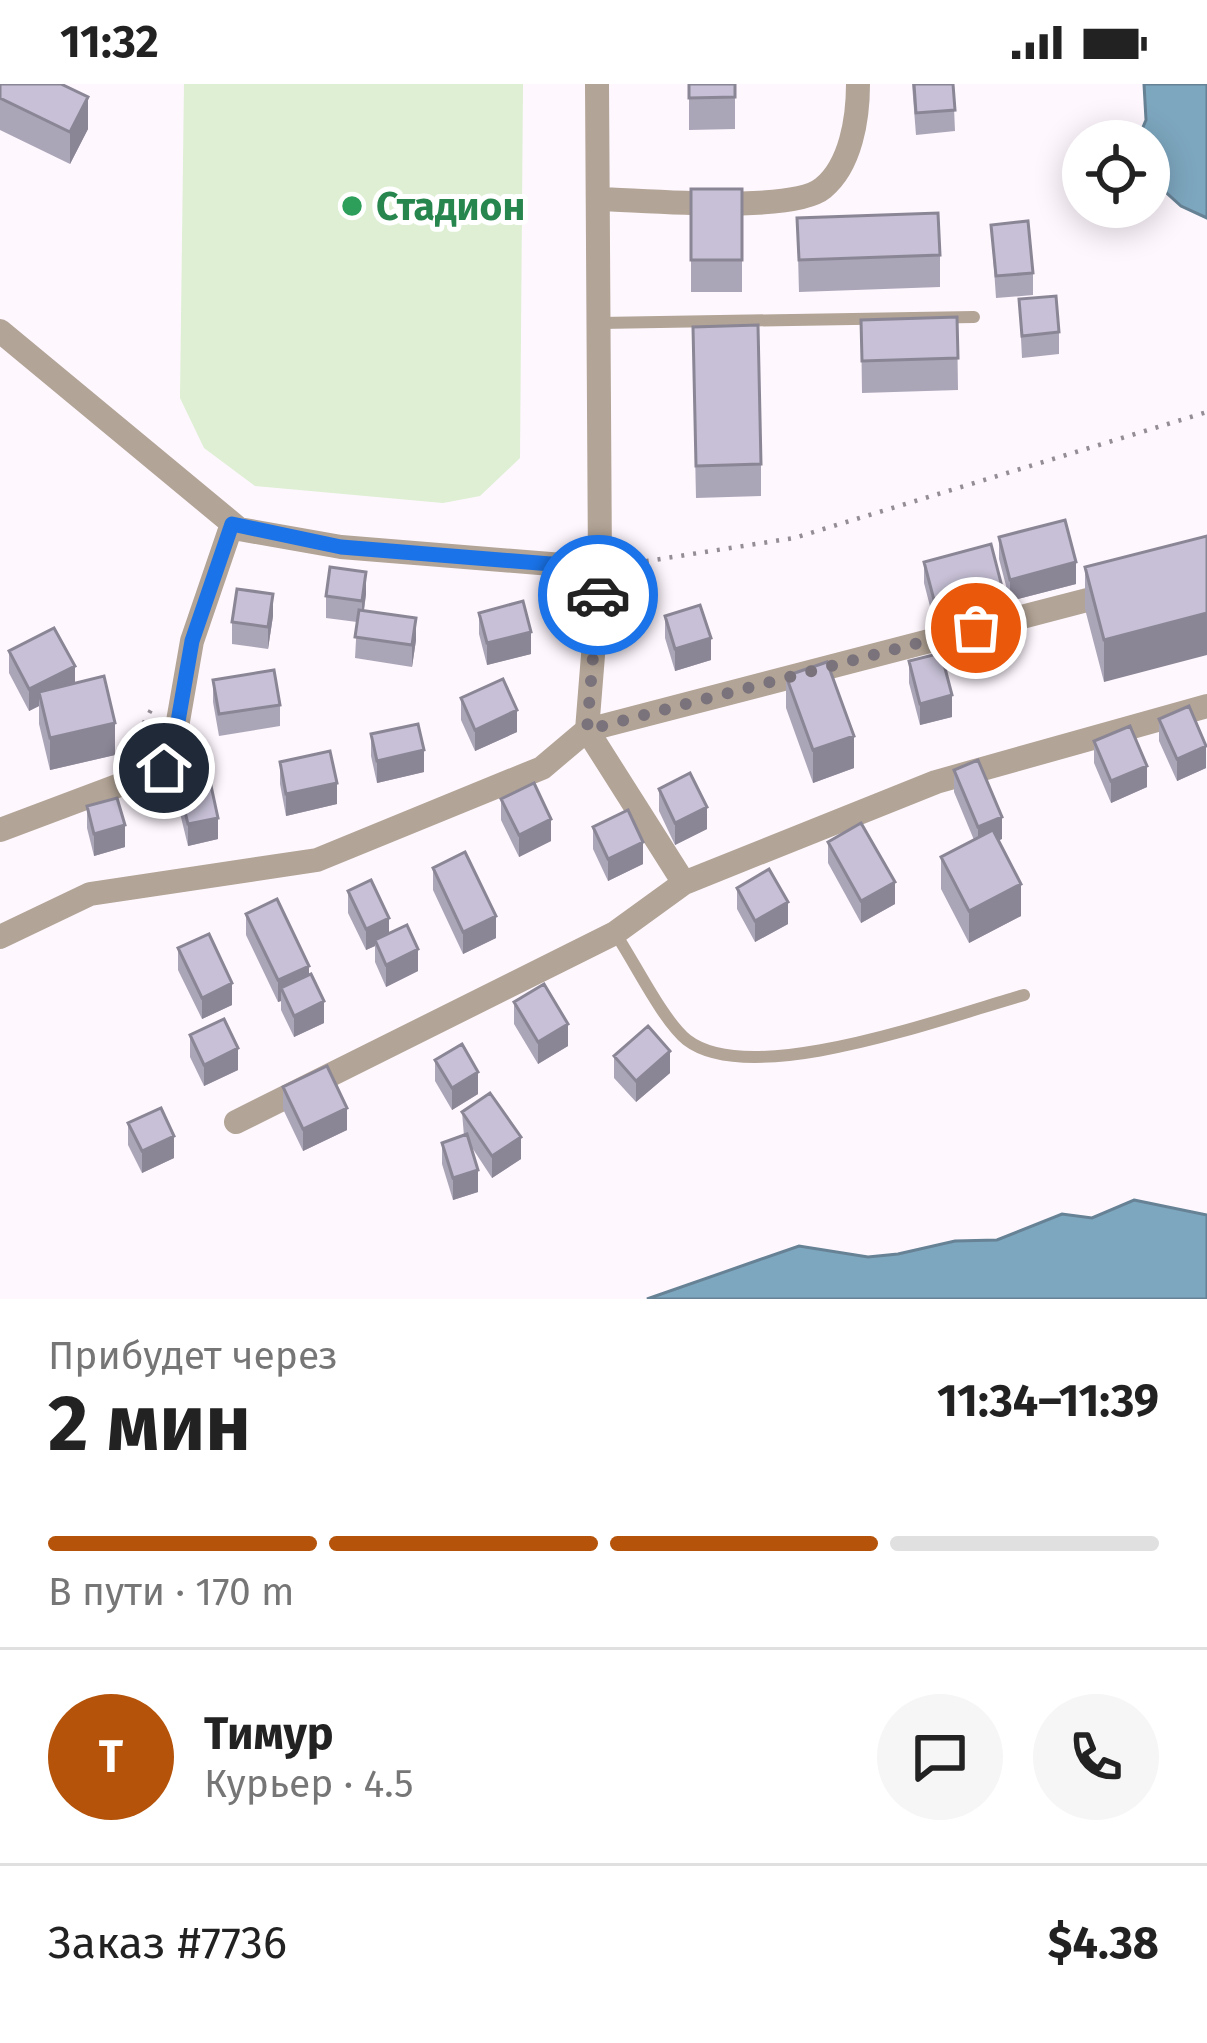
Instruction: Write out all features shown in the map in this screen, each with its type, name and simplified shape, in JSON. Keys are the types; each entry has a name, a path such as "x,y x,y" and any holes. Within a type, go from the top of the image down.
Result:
{"street":[{"path":"597,84 600,568 587,730 684,883"},
{"path":"599,199 776,203 822,190 849,151 858,84"},
{"path":"0,331 232,524 341,547 600,568"},
{"path":"0,830 146,780 169,762 192,641 232,524"},
{"path":"0,938 90,894 316,860 542,768 587,730 1134,587"},
{"path":"236,1122 615,933 684,883 936,782 1207,706"}],"lane":[{"path":"600,323 974,317"},
{"path":"615,933 685,1038 722,1059 829,1050 1024,995"}],"path":[{"path":"600,568 794,538 1207,412"},
{"path":"121,759 131,751 153,706"}],"green space":[{"name":"Стадион","path":"184,84 523,84 520,458 480,496 443,503 255,486 204,448 180,398"}],"water":[{"path":"1144,84 1207,84 1207,218 1170,196 1170,120 1146,120"},
{"path":"1134,1200 1207,1215 1207,1299 647,1299 799,1246 868,1257 898,1254 955,1241 997,1240 1062,1214 1092,1218"}],"building":[{"path":"0,84 61,84 88,97 70,132 0,98"},
{"path":"689,84 735,84 735,97 689,98"},
{"path":"914,84 953,84 955,110 916,113"},
{"path":"691,189 742,189 742,260 691,260"},
{"path":"938,213 940,255 799,260 797,218"},
{"path":"1028,221 1033,273 996,276 991,225"},
{"path":"1056,296 1059,332 1022,336 1019,299"},
{"path":"957,317 958,358 862,361 861,320"},
{"path":"758,325 761,464 696,466 693,327"},
{"path":"1065,520 1076,562 1010,580 999,537"},
{"path":"1207,536 1207,613 1104,640 1085,567"},
{"path":"991,544 1001,583 934,600 924,562"},
{"path":"330,567 366,572 362,601 326,596"},
{"path":"237,589 273,594 268,627 232,622"},
{"path":"523,601 531,632 487,643 479,613"},
{"path":"700,605 711,638 675,649 665,616"},
{"path":"359,610 416,618 412,645 355,637"},
{"path":"54,628 75,666 29,689 9,651"},
{"path":"941,653 952,695 920,704 909,661"},
{"path":"827,662 854,736 813,750 786,676"},
{"path":"274,670 280,705 219,714 213,680"},
{"path":"104,676 115,723 50,738 39,692"},
{"path":"503,679 517,710 475,730 461,698"},
{"path":"1189,706 1206,746 1177,759 1159,719"},
{"path":"418,724 424,750 377,761 371,734"},
{"path":"1130,726 1147,766 1111,781 1094,741"},
{"path":"330,751 337,783 286,794 280,762"},
{"path":"978,760 1002,817 978,827 954,770"},
{"path":"690,773 707,807 675,823 659,789"},
{"path":"210,781 218,818 188,824 179,787"},
{"path":"534,783 551,819 519,835 501,799"},
{"path":"117,798 125,825 94,834 87,806"},
{"path":"628,810 643,842 608,859 593,827"},
{"path":"861,823 895,882 861,901 828,842"},
{"path":"993,830 1021,884 969,911 941,857"},
{"path":"465,852 496,916 463,932 433,868"},
{"path":"769,869 788,902 755,921 737,888"},
{"path":"371,880 389,918 366,929 348,891"},
{"path":"277,899 309,966 278,980 246,914"},
{"path":"407,925 418,949 386,965 375,940"},
{"path":"209,934 232,983 202,998 178,948"},
{"path":"311,974 324,1001 294,1016 281,988"},
{"path":"544,984 568,1024 538,1042 514,1002"},
{"path":"224,1019 238,1048 204,1065 190,1035"},
{"path":"648,1026 670,1051 636,1081 614,1056"},
{"path":"462,1044 478,1072 452,1088 435,1060"},
{"path":"327,1066 347,1108 303,1129 283,1087"},
{"path":"490,1093 521,1137 492,1156 462,1112"},
{"path":"161,1108 174,1136 142,1151 128,1123"},
{"path":"467,1134 478,1170 453,1178 442,1143"}],"way so far":[{"path":"598,595 587,730 976,628"}],"place":[{"name":"Стадион","path":"352,206"}],"route":[{"path":"164,768 173,750 192,641 232,524 238,529 341,547 600,568 598,595"}]}
